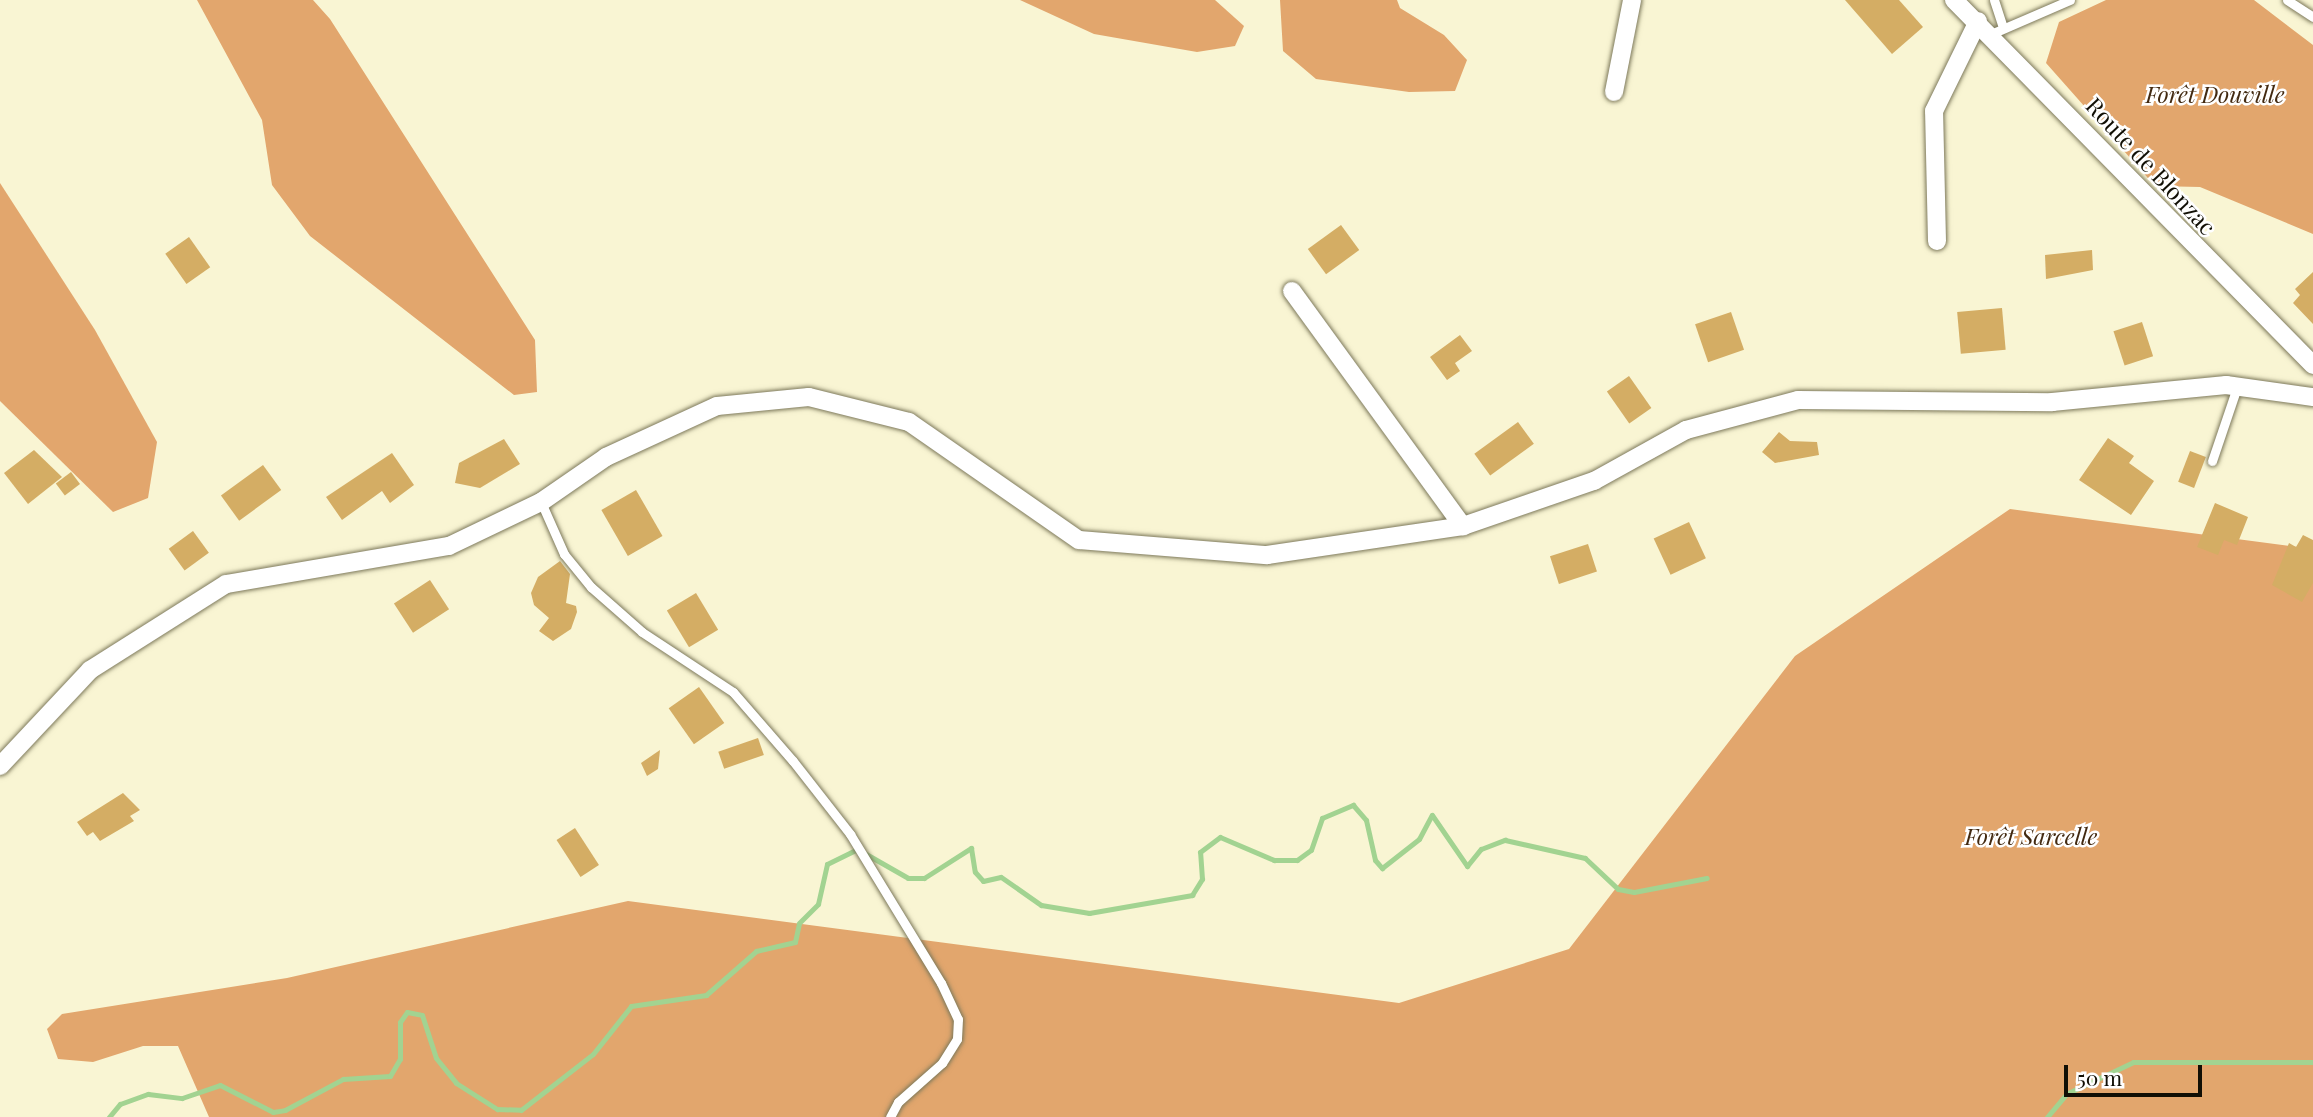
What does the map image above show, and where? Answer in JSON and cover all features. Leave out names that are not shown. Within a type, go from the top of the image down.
[{"type":"street","points":[[1614,92],[1632,0]]},
{"type":"street","name":"Route de Blonzac","points":[[1954,0],[1990,27],[2190,244],[2313,365]]},
{"type":"street","points":[[1937,241],[1934,111],[1990,27]]},
{"type":"street","points":[[1292,291],[1462,526]]},
{"type":"street","points":[[0,766],[90,670],[226,584],[449,546],[541,502],[606,457],[717,406],[809,397],[909,422],[1079,540],[1267,555],[1462,526],[1594,481],[1686,430],[1798,400],[2052,402],[2237,387],[2313,397]]},
{"type":"lane","points":[[1994,0],[1990,27],[2070,0]]},
{"type":"lane","points":[[2287,0],[2313,17]]},
{"type":"lane","points":[[2212,461],[2237,387]]},
{"type":"lane","points":[[541,502],[564,554],[591,587],[661,646],[733,692],[793,761],[850,834],[941,983],[958,1019],[957,1039],[943,1063],[898,1102],[890,1117]]},
{"type":"green space","points":[[197,0],[313,0],[330,19],[535,340],[537,392],[514,395],[310,236],[272,185],[262,120]]},
{"type":"green space","points":[[1020,0],[1215,0],[1244,26],[1235,46],[1197,52],[1094,34]]},
{"type":"green space","points":[[1280,0],[1397,0],[1400,8],[1444,35],[1467,60],[1455,91],[1409,92],[1316,79],[1283,51]]},
{"type":"green space","name":"Forêt Douville","points":[[2106,0],[2254,0],[2313,45],[2313,234],[2200,187],[2155,186],[2046,63],[2059,22]]},
{"type":"green space","points":[[0,183],[95,330],[157,442],[148,498],[113,512],[0,401]]},
{"type":"green space","name":"Forêt Sarcelle","points":[[2010,509],[2313,549],[2313,1117],[209,1117],[178,1046],[143,1046],[93,1062],[58,1059],[47,1029],[62,1014],[287,978],[628,901],[1399,1003],[1569,949],[1795,656]]},
{"type":"building","points":[[1845,0],[1899,0],[1923,27],[1892,54]]},
{"type":"building","points":[[1341,225],[1359,250],[1326,274],[1308,249]]},
{"type":"building","points":[[189,237],[210,267],[186,284],[165,254]]},
{"type":"building","points":[[2092,250],[2093,270],[2046,279],[2045,255]]},
{"type":"building","points":[[2313,272],[2313,324],[2293,303],[2300,295],[2295,289]]},
{"type":"building","points":[[2002,308],[2006,350],[1961,354],[1957,312]]},
{"type":"building","points":[[1731,312],[1744,350],[1708,362],[1695,324]]},
{"type":"building","points":[[2142,322],[2153,356],[2125,366],[2113,331]]},
{"type":"building","points":[[1460,335],[1472,351],[1455,363],[1460,371],[1447,380],[1430,357]]},
{"type":"building","points":[[1629,376],[1651,408],[1629,423],[1607,391]]},
{"type":"building","points":[[1518,422],[1534,444],[1490,476],[1474,454]]},
{"type":"building","points":[[1779,432],[1790,441],[1817,442],[1819,455],[1775,463],[1762,452]]},
{"type":"building","points":[[2108,438],[2134,456],[2129,463],[2154,481],[2131,515],[2079,480]]},
{"type":"building","points":[[504,439],[520,464],[480,488],[455,483],[459,463]]},
{"type":"building","points":[[34,450],[62,477],[28,504],[4,473]]},
{"type":"building","points":[[2190,451],[2206,457],[2194,488],[2178,482]]},
{"type":"building","points":[[392,453],[414,485],[390,503],[382,491],[342,520],[326,497]]},
{"type":"building","points":[[263,465],[281,490],[239,521],[221,496]]},
{"type":"building","points":[[71,472],[80,484],[65,495],[56,483]]},
{"type":"building","points":[[636,490],[662,536],[628,556],[601,510]]},
{"type":"building","points":[[2215,503],[2248,517],[2237,545],[2224,540],[2218,555],[2197,547]]},
{"type":"building","points":[[1689,522],[1706,558],[1671,575],[1654,538]]},
{"type":"building","points":[[193,531],[209,553],[185,570],[169,549]]},
{"type":"building","points":[[2303,535],[2313,540],[2313,583],[2302,602],[2272,585],[2289,543],[2296,547]]},
{"type":"building","points":[[1588,544],[1597,572],[1559,584],[1550,556]]},
{"type":"building","points":[[560,561],[570,574],[566,603],[576,606],[577,612],[571,629],[553,641],[539,631],[549,618],[534,605],[531,593],[538,577]]},
{"type":"building","points":[[430,580],[449,609],[413,633],[394,603]]},
{"type":"building","points":[[696,593],[718,630],[689,647],[667,611]]},
{"type":"building","points":[[699,687],[724,723],[694,744],[669,708]]},
{"type":"building","points":[[758,738],[764,755],[724,769],[718,752]]},
{"type":"building","points":[[660,750],[658,769],[647,776],[641,763]]},
{"type":"building","points":[[123,793],[140,810],[130,816],[134,821],[100,841],[93,832],[87,836],[77,822]]},
{"type":"building","points":[[575,828],[599,865],[581,877],[557,840]]},
{"type":"waterway","points":[[866,854],[908,878],[924,878],[971,848],[975,872],[983,881],[1001,877],[1041,905],[1089,913],[1192,895],[1202,879],[1200,852],[1220,837],[1274,860],[1297,860],[1311,850],[1322,818],[1353,805],[1366,820],[1375,860],[1382,868],[1419,839],[1432,815],[1467,866],[1481,849],[1505,840],[1585,858],[1618,889],[1634,892],[1707,878]]},
{"type":"waterway","points":[[109,1117],[120,1104],[148,1094],[182,1098],[220,1085],[273,1112],[285,1110],[343,1079],[390,1076],[400,1059],[400,1022],[407,1012],[422,1015],[436,1058],[456,1083],[497,1109],[521,1110],[593,1054],[631,1006],[706,995],[756,951],[795,942],[799,923],[818,904],[827,864],[854,851]]},
{"type":"waterway","points":[[2047,1117],[2066,1094],[2133,1062],[2313,1062]]}]
